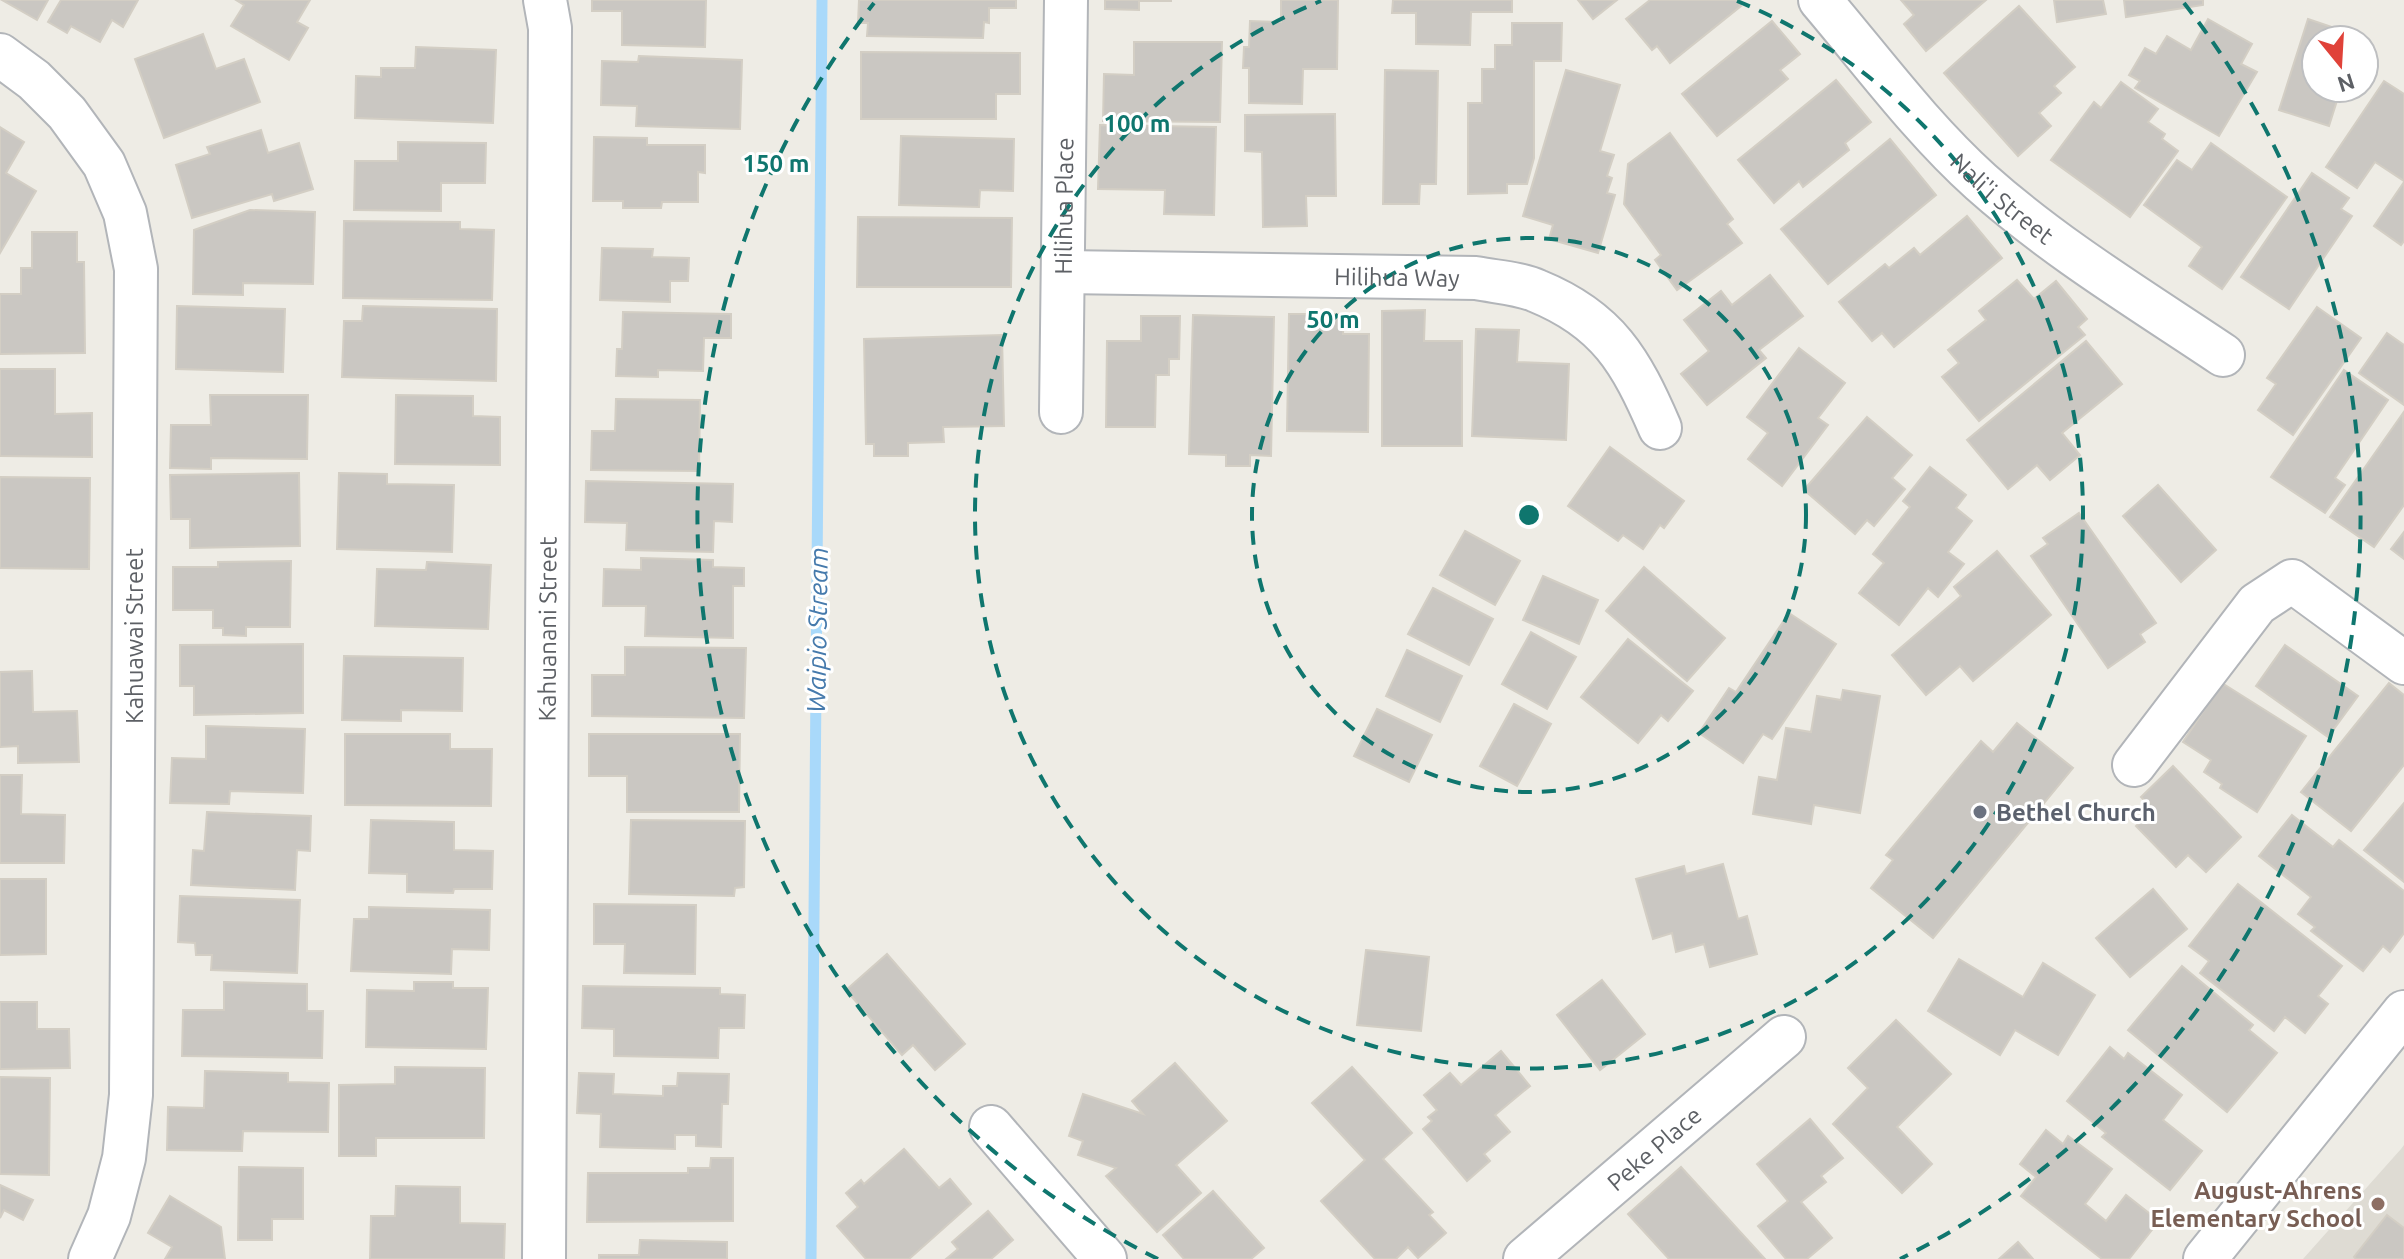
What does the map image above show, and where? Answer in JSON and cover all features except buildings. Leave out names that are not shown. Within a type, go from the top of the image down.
[{"type":"street","name":"Kahuanani Street","points":[[544,1259],[550,28],[545,0]]},
{"type":"street","name":"Hilihua Place","points":[[1061,412],[1066,0]]},
{"type":"street","name":"Nali'i Street","points":[[1820,0],[1928,127],[1980,181],[2054,241],[2223,355]]},
{"type":"street","name":"Kahuawai Street","points":[[0,55],[34,80],[67,113],[104,164],[125,213],[136,269],[131,1095],[124,1158],[109,1216],[90,1259]]},
{"type":"street","name":"Hilihua Way","points":[[1063,272],[1476,278],[1534,289],[1583,314],[1621,351],[1642,386],[1660,428]]},
{"type":"street","points":[[2134,765],[2257,604],[2292,581],[2404,663]]},
{"type":"street","points":[[2205,1259],[2404,1012]]},
{"type":"street","name":"Peke Place","points":[[1525,1259],[1784,1037]]},
{"type":"street","points":[[991,1127],[1105,1259]]},
{"type":"shaded area","name":"August-Ahrens Elementary School","points":[[2404,1145],[2404,1259],[2303,1259],[2401,1149]]},
{"type":"waterway","name":"Waipio Stream","points":[[811,1259],[822,0]]},
{"type":"place","name":"Bethel Church","points":[[1980,812]]},
{"type":"place","name":"August-Ahrens Elementary School","points":[[2378,1204]]}]
